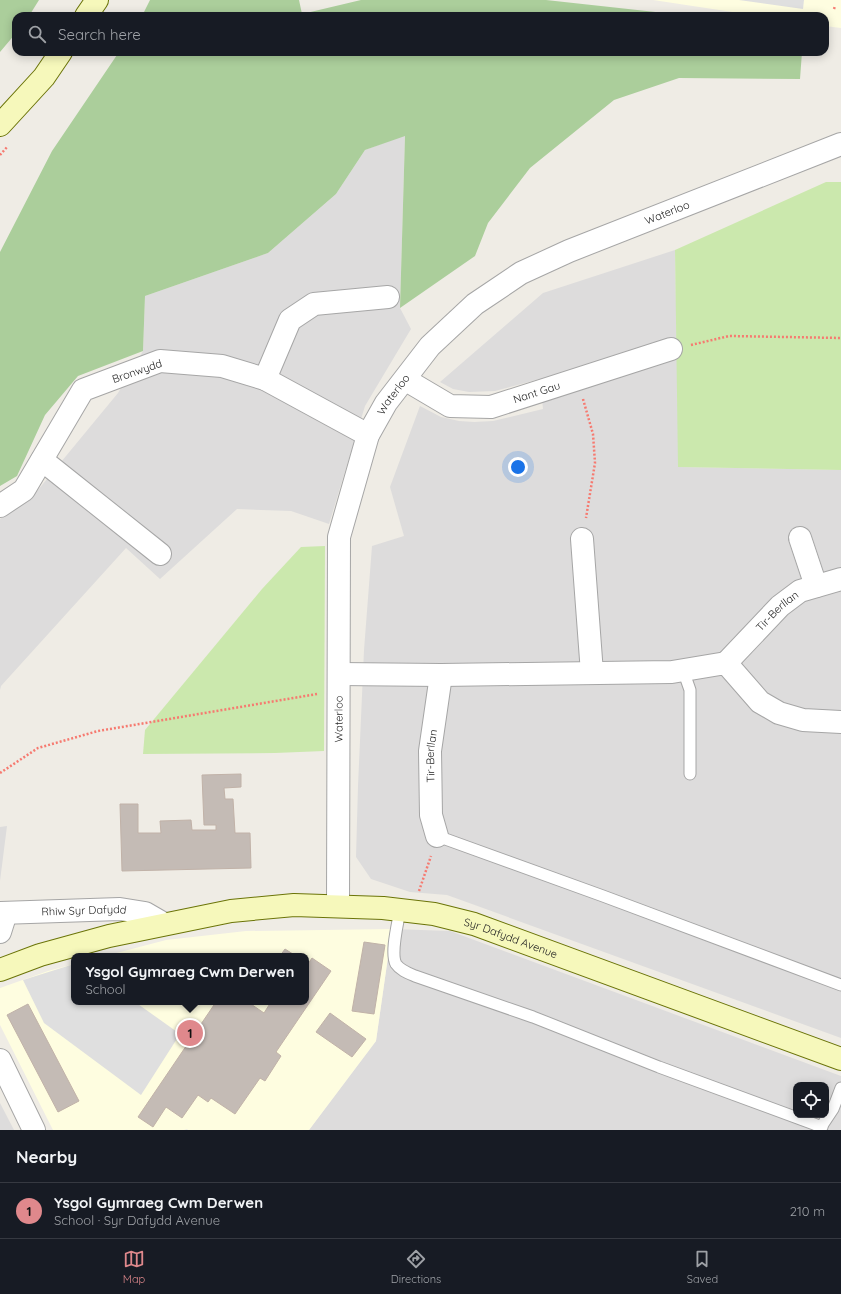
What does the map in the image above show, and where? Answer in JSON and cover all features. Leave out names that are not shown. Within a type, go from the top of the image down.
[{"type":"street","points":[[89,12],[97,0]]},
{"type":"street","points":[[0,125],[44,77],[58,56]]},
{"type":"street","name":"Waterloo","points":[[338,906],[339,537],[368,435],[386,403],[406,380],[430,346],[475,304],[521,273],[584,245],[841,144]]},
{"type":"street","points":[[265,379],[290,320],[314,304],[388,297]]},
{"type":"street","name":"Nant Gau","points":[[406,380],[450,406],[491,407],[671,349]]},
{"type":"street","name":"Bronwydd","points":[[0,506],[24,490],[83,390],[160,361],[222,366],[265,379],[368,435]]},
{"type":"street","points":[[42,460],[160,554]]},
{"type":"street","points":[[800,538],[816,586]]},
{"type":"street","points":[[582,539],[592,673]]},
{"type":"street","name":"Tir-Berllan","points":[[726,663],[780,606],[800,591],[841,579]]},
{"type":"street","points":[[339,682],[441,675],[672,672],[726,663],[760,702],[779,712],[803,720],[841,722]]},
{"type":"street","name":"Tir-Berllan","points":[[437,836],[431,815],[430,751],[441,675]]},
{"type":"street","name":"Syr Dafydd Avenue","points":[[0,970],[48,953],[109,936],[231,911],[294,905],[338,906],[407,911],[434,914],[474,924],[841,1059]]},
{"type":"street","name":"Rhiw Syr Dafydd","points":[[2,919],[120,909],[144,913],[164,924]]},
{"type":"street","points":[[0,1060],[34,1130]]},
{"type":"lane","points":[[683,670],[690,690],[690,774]]},
{"type":"lane","points":[[437,836],[604,896],[841,985]]},
{"type":"lane","points":[[407,911],[394,952],[396,963],[402,970],[415,976],[533,1017],[821,1128],[833,1109],[841,1088]]},
{"type":"path","points":[[671,349],[729,336],[841,338]]},
{"type":"path","points":[[578,379],[592,434],[594,463],[582,539]]},
{"type":"path","points":[[0,773],[38,748],[98,731],[339,682]]},
{"type":"path","points":[[407,911],[419,889],[437,836]]},
{"type":"shaded area","points":[[653,0],[841,0],[841,28],[829,26],[829,12],[732,12]]},
{"type":"shaded area","points":[[739,0],[804,0],[803,9]]},
{"type":"shaded area","points":[[405,135],[400,308],[411,329],[365,406],[329,524],[291,511],[237,509],[160,579],[126,548],[1,686],[0,690],[0,519],[33,496],[118,393],[143,351],[145,296],[268,253],[336,194],[365,150]]},
{"type":"shaded area","points":[[675,250],[679,467],[841,470],[841,1038],[447,895],[410,892],[371,879],[356,857],[364,650],[372,546],[404,536],[390,487],[420,406],[441,417],[459,421],[474,422],[493,421],[543,409],[540,379],[495,391],[469,392],[453,389],[440,382],[543,293]]},
{"type":"shaded area","points":[[7,826],[0,881],[0,827]]},
{"type":"shaded area","points":[[392,929],[450,931],[841,1076],[841,1130],[309,1130],[376,1041]]},
{"type":"shaded area","points":[[392,929],[376,1041],[309,1130],[53,1130],[0,1025],[0,988],[48,971],[71,965],[71,1005],[309,1005],[309,953],[116,953],[166,940],[246,931]]},
{"type":"shaded area","points":[[71,965],[71,1005],[139,1005],[180,1034],[141,1095],[44,1023],[23,980]]},
{"type":"shaded area","points":[[0,1103],[14,1130],[0,1130]]},
{"type":"green space","points":[[0,0],[39,0],[32,12],[12,12],[12,38],[0,52]]},
{"type":"green space","points":[[150,0],[299,0],[302,12],[144,12]]},
{"type":"green space","points":[[361,0],[546,0],[656,12],[310,12]]},
{"type":"green space","points":[[116,56],[802,56],[800,79],[679,78],[614,100],[530,168],[488,223],[475,256],[400,308],[405,136],[365,150],[336,194],[268,253],[145,296],[143,351],[78,376],[45,415],[17,476],[0,486],[0,252],[52,151]]},
{"type":"green space","points":[[826,182],[841,182],[841,470],[678,467],[675,250]]},
{"type":"green space","points":[[325,546],[324,751],[143,754],[145,730],[262,589],[301,547]]},
{"type":"building","points":[[241,774],[241,787],[224,788],[225,799],[233,799],[235,833],[250,833],[251,868],[122,871],[120,804],[138,804],[138,833],[161,833],[160,821],[191,820],[192,830],[216,830],[216,825],[204,825],[202,775]]},
{"type":"building","points":[[364,942],[385,945],[374,1014],[352,1011]]},
{"type":"building","points":[[285,949],[291,953],[282,953]]},
{"type":"building","points":[[312,958],[331,971],[309,1003],[309,962]]},
{"type":"building","points":[[28,1004],[79,1101],[58,1112],[7,1015]]},
{"type":"building","points":[[214,1005],[252,1005],[264,1013],[269,1005],[308,1005],[276,1052],[281,1056],[265,1081],[260,1078],[235,1114],[211,1098],[208,1102],[198,1095],[182,1118],[166,1107],[153,1127],[138,1117]]},
{"type":"building","points":[[330,1013],[366,1039],[352,1057],[316,1032]]},
{"type":"place","name":"Ysgol Gymraeg Cwm Derwen","points":[[190,1033]]}]
